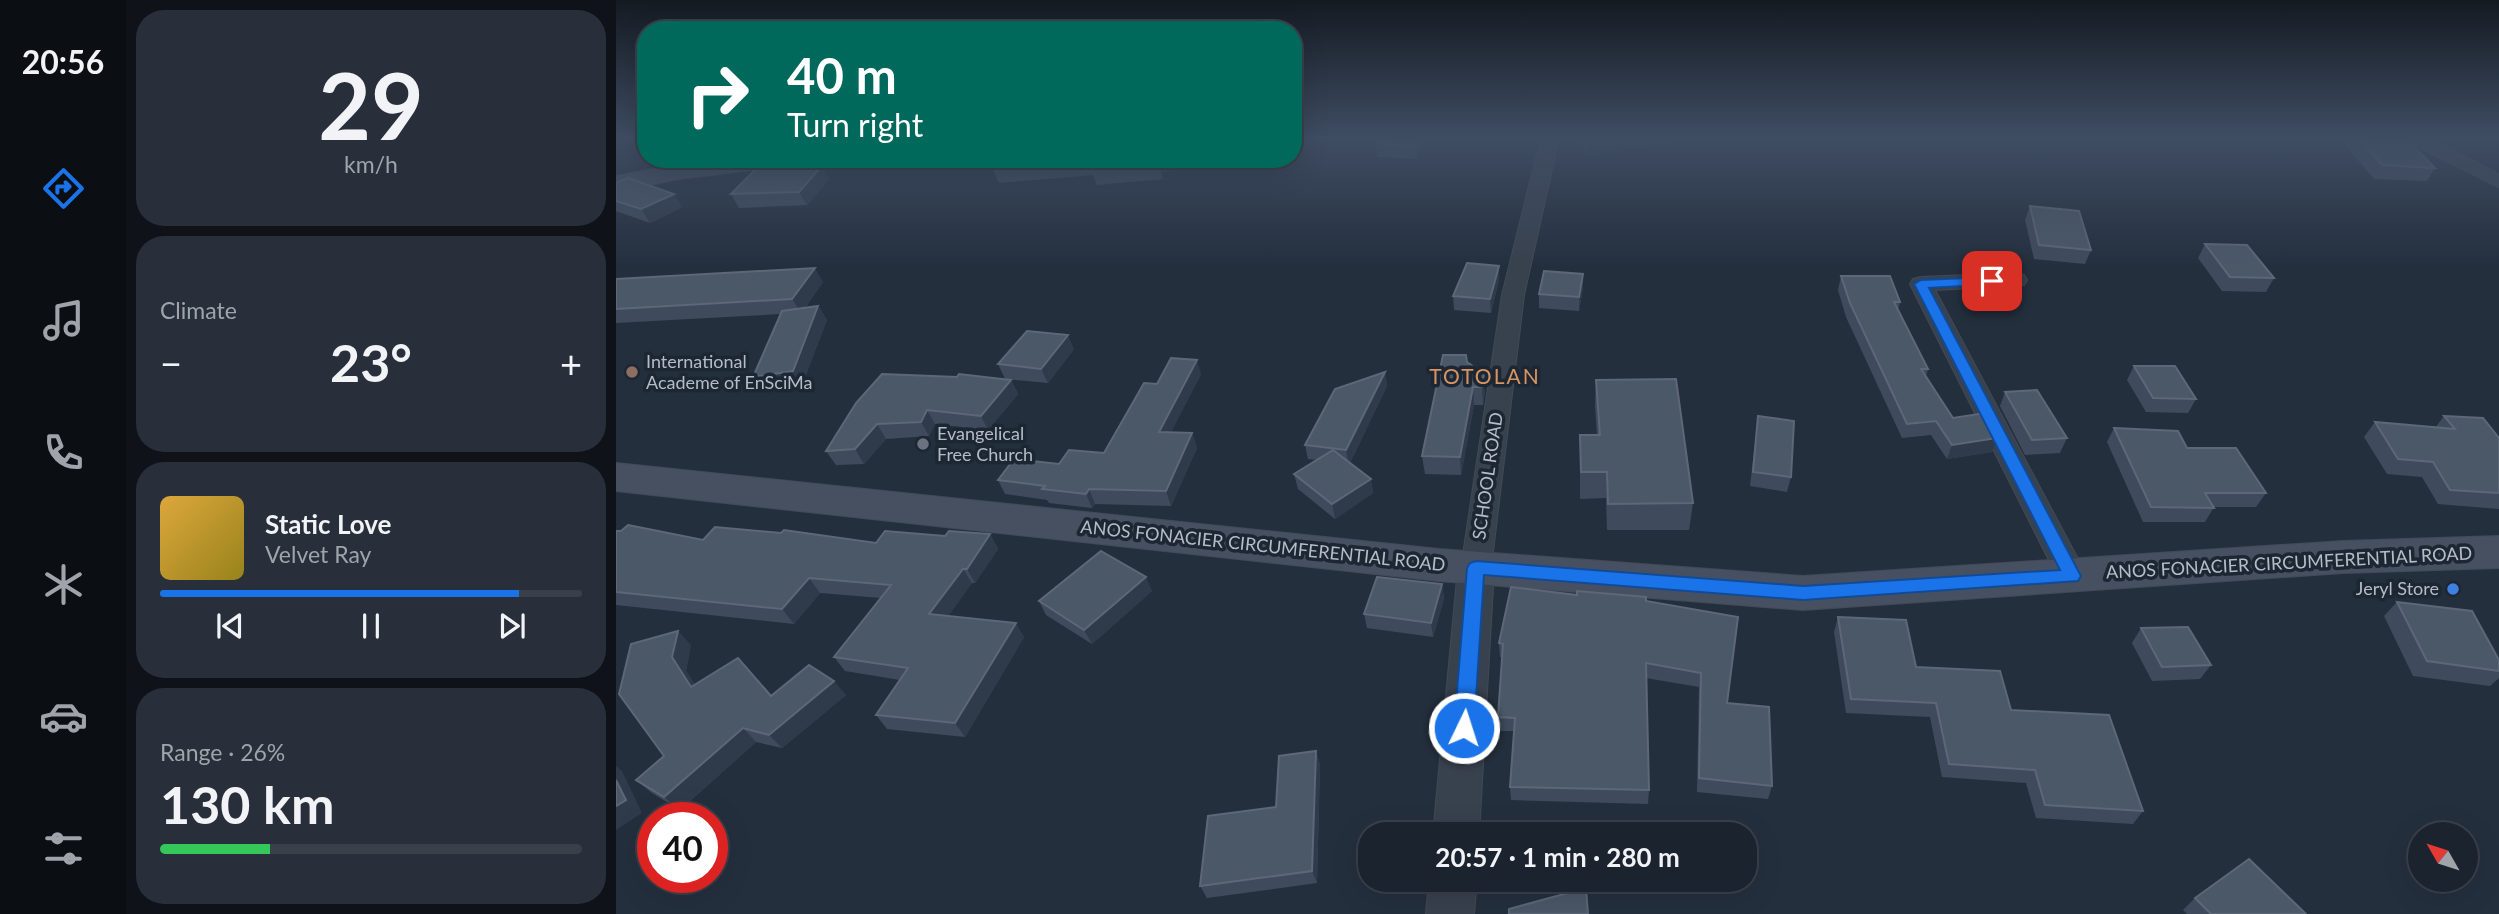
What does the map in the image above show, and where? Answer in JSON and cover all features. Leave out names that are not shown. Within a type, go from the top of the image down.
[{"type":"main road","name":"ANOS FONACIER CIRCUMFERENTIAL ROAD","points":[[616,477],[1476,568],[1803,593],[2343,557],[2499,552]]},
{"type":"street","name":"SCHOOL ROAD","points":[[1476,568],[1513,295],[1540,181]]},
{"type":"street","points":[[2016,280],[1921,284],[2072,576]]},
{"type":"street","points":[[1457,822],[1476,568]]},
{"type":"street","points":[[1450,914],[1451,892]]},
{"type":"building","points":[[636,181],[674,194],[641,209],[616,201],[616,183]]},
{"type":"building","points":[[744,181],[809,181],[799,192],[731,194]]},
{"type":"building","points":[[2030,206],[2079,211],[2091,250],[2039,245]]},
{"type":"building","points":[[2205,244],[2247,245],[2274,278],[2230,277]]},
{"type":"building","points":[[1467,263],[1499,266],[1490,299],[1453,296]]},
{"type":"building","points":[[815,268],[792,299],[616,309],[616,279]]},
{"type":"building","points":[[1544,271],[1583,274],[1579,297],[1539,294]]},
{"type":"building","points":[[1841,276],[1890,276],[1900,302],[1894,302],[1928,369],[1921,369],[1953,418],[1985,413],[1997,438],[1952,445],[1936,421],[1907,424],[1850,303]]},
{"type":"building","points":[[818,306],[793,371],[753,377],[782,311]]},
{"type":"building","points":[[1027,331],[1068,335],[1041,369],[998,364]]},
{"type":"building","points":[[1443,355],[1466,355],[1467,362],[1484,374],[1482,387],[1473,387],[1460,457],[1422,456]]},
{"type":"building","points":[[1171,358],[1197,360],[1159,432],[1192,433],[1166,491],[1089,489],[1086,494],[998,480],[1014,459],[1059,464],[1069,450],[1104,453],[1144,383],[1157,384]]},
{"type":"building","points":[[2134,366],[2175,366],[2196,399],[2153,398]]},
{"type":"building","points":[[1385,372],[1346,450],[1305,445],[1335,389]]},
{"type":"building","points":[[882,374],[957,377],[959,374],[1011,380],[981,416],[927,410],[921,422],[877,424],[855,449],[826,451],[856,403]]},
{"type":"building","points":[[1676,379],[1693,503],[1608,504],[1607,472],[1581,472],[1580,435],[1600,435],[1596,380]]},
{"type":"building","points":[[2037,390],[2067,438],[2032,440],[2005,392]]},
{"type":"building","points":[[1758,416],[1794,421],[1791,477],[1753,472]]},
{"type":"building","points":[[2444,416],[2483,418],[2499,438],[2499,493],[2450,490],[2433,462],[2398,459],[2375,422],[2455,429]]},
{"type":"building","points":[[2114,428],[2178,431],[2187,448],[2236,448],[2266,493],[2205,493],[2214,508],[2151,507]]},
{"type":"building","points":[[1333,450],[1371,479],[1332,504],[1294,474]]},
{"type":"building","points":[[628,525],[703,540],[715,527],[781,533],[784,530],[876,543],[885,531],[945,536],[949,531],[990,534],[967,569],[963,569],[929,614],[1016,623],[955,723],[876,715],[908,668],[834,657],[891,585],[809,578],[782,609],[616,592],[616,531],[621,531]]},
{"type":"building","points":[[1101,551],[1146,577],[1084,630],[1039,601]]},
{"type":"building","points":[[1377,577],[1442,584],[1431,623],[1364,614]]},
{"type":"building","points":[[1511,587],[1577,595],[1577,591],[1646,597],[1646,601],[1738,617],[1727,703],[1769,707],[1772,786],[1699,778],[1701,673],[1646,663],[1649,790],[1510,787],[1515,718],[1498,717],[1503,644],[1499,643]]},
{"type":"building","points":[[2397,602],[2472,611],[2499,660],[2499,671],[2427,661]]},
{"type":"building","points":[[1838,617],[1906,620],[1916,667],[2000,671],[2011,710],[2109,715],[2143,811],[2045,805],[2035,770],[1949,764],[1936,703],[1851,699]]},
{"type":"building","points":[[2188,627],[2211,665],[2162,667],[2141,628]]},
{"type":"building","points":[[678,631],[672,657],[691,687],[738,658],[771,696],[809,665],[834,681],[769,735],[743,728],[664,797],[636,780],[664,756],[619,694],[631,644]]},
{"type":"building","points":[[1316,751],[1312,871],[1200,886],[1208,816],[1276,807],[1279,756]]},
{"type":"building","points":[[616,780],[626,800],[616,806]]},
{"type":"building","points":[[2249,859],[2306,914],[2211,914],[2195,898]]},
{"type":"building","points":[[1571,892],[1586,892],[1588,914],[1509,914],[1509,909]]},
{"type":"place","name":"International Academe of EnSciMa","points":[[632,372]]},
{"type":"place","name":"Evangelical Free Church","points":[[923,444]]},
{"type":"place","name":"Jeryl Store","points":[[2453,589]]},
{"type":"district","name":"TOTOLAN","points":[[1485,377]]},
{"type":"route","points":[[1464,728],[1476,568],[1803,593],[2072,576],[1921,284],[1992,281]]}]
